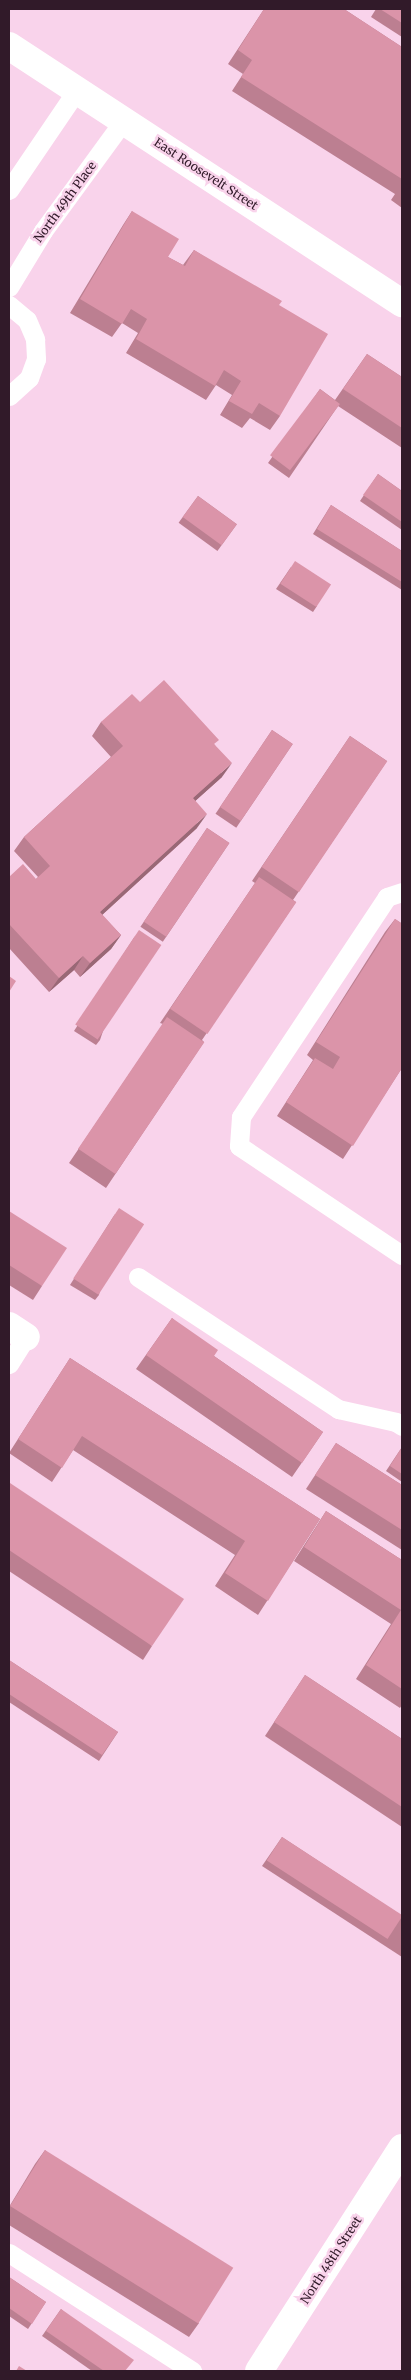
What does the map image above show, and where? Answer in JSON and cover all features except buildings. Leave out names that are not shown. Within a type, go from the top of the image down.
[{"type":"street","name":"East Roosevelt Street","points":[[9,46],[402,304]]},
{"type":"street","name":"North 48th Street","points":[[259,2371],[402,2148]]},
{"type":"lane","points":[[9,190],[77,90]]},
{"type":"lane","name":"North 49th Place","points":[[9,288],[43,232],[124,120]]},
{"type":"lane","points":[[9,305],[27,320],[35,339],[36,359],[29,378],[9,396]]},
{"type":"lane","points":[[402,892],[387,897],[241,1116],[239,1146],[402,1255]]},
{"type":"lane","points":[[138,1277],[338,1409],[396,1422],[402,1426]]},
{"type":"lane","points":[[9,1364],[18,1332]]},
{"type":"lane","points":[[9,2253],[192,2371]]}]
